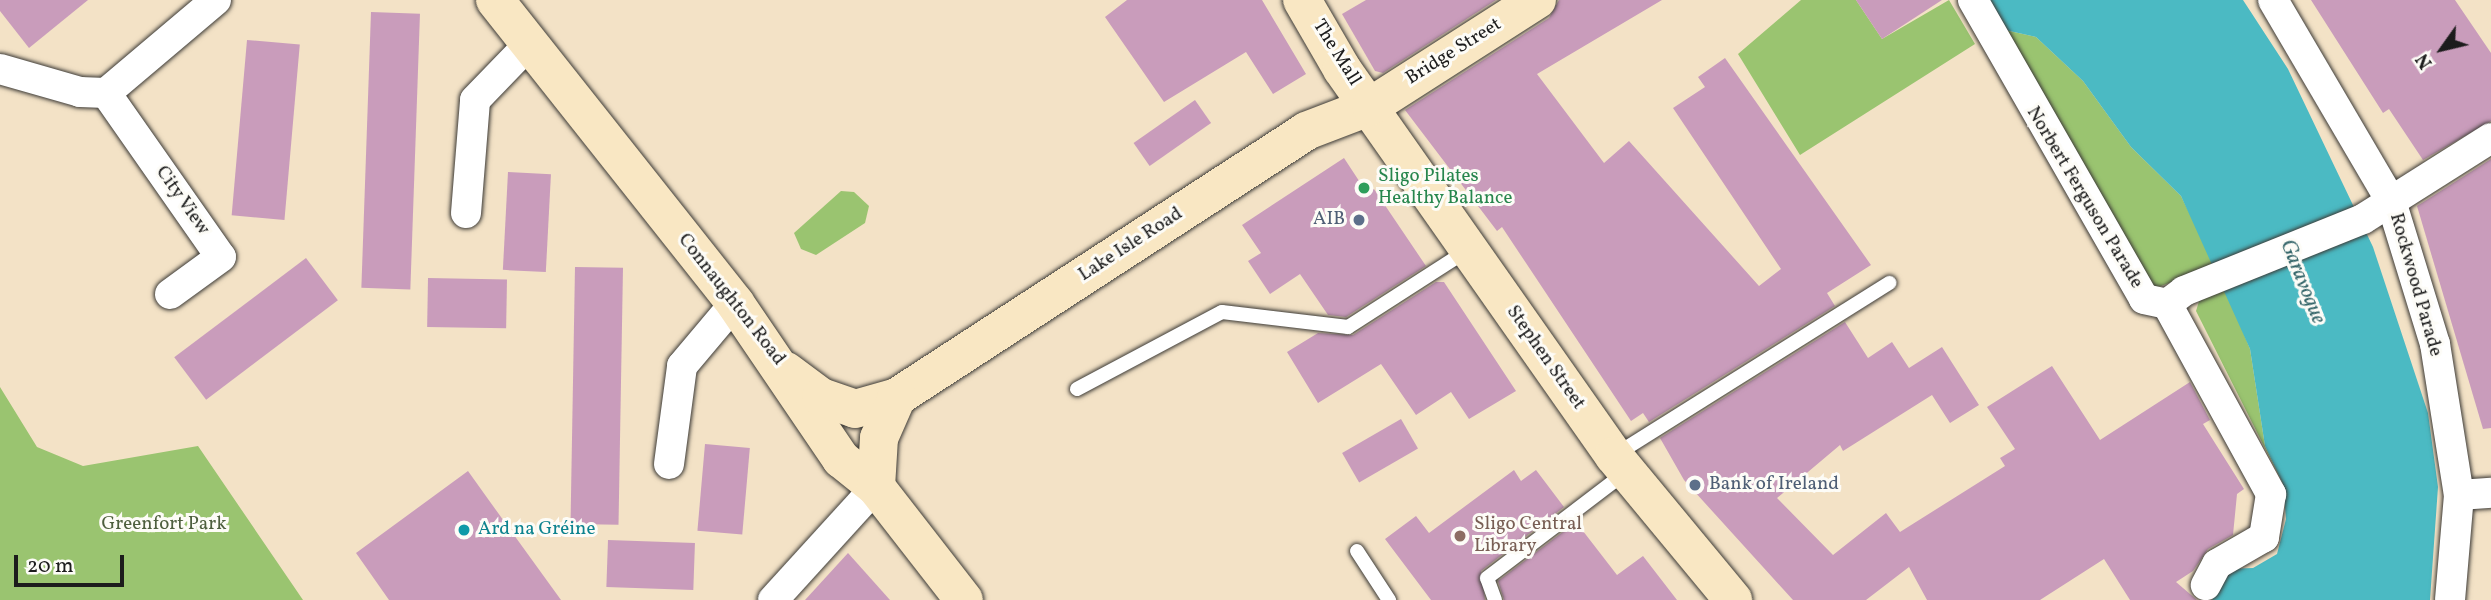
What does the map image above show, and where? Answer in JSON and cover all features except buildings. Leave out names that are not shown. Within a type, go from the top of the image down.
[{"type":"main road","name":"Connaughton Road","points":[[495,0],[735,303],[786,371],[841,459],[876,487],[964,600]]},
{"type":"main road","name":"The Mall","points":[[1302,0],[1371,106]]},
{"type":"main road","name":"Bridge Street","points":[[1371,106],[1537,0]]},
{"type":"main road","name":"Stephen Street","points":[[1371,106],[1620,464],[1733,600]]},
{"type":"main road","name":"Lake Isle Road","points":[[786,371],[821,397],[855,409],[897,397],[1306,131],[1371,106]]},
{"type":"main road","points":[[876,487],[879,438],[897,397]]},
{"type":"street","points":[[0,69],[80,92],[106,93],[216,0]]},
{"type":"street","name":"Norbert Ferguson Parade","points":[[1973,0],[2144,299],[2175,297]]},
{"type":"street","name":"Rockwood Parade","points":[[2273,0],[2303,46],[2391,201],[2435,344],[2459,495],[2450,600]]},
{"type":"street","points":[[466,213],[475,100],[529,44]]},
{"type":"street","name":"City View","points":[[106,93],[221,257],[170,294]]},
{"type":"street","points":[[2206,585],[2217,564],[2264,537],[2271,494],[2175,297],[2363,219],[2491,138]]},
{"type":"street","points":[[669,464],[682,366],[735,303]]},
{"type":"street","points":[[773,600],[876,487]]},
{"type":"street","points":[[2459,495],[2491,493]]},
{"type":"lane","points":[[1077,389],[1223,312],[1348,327],[1469,249]]},
{"type":"lane","points":[[1495,600],[1487,578],[1620,464],[1889,283]]},
{"type":"lane","points":[[1357,551],[1389,600]]},
{"type":"green space","points":[[1801,0],[1856,0],[1882,39],[1949,0],[1975,44],[1800,155],[1738,54]]},
{"type":"green space","points":[[2005,30],[2036,37],[2083,81],[2131,147],[2181,196],[2215,265],[2156,288],[2144,283]]},
{"type":"green space","points":[[841,191],[854,192],[869,206],[865,223],[816,255],[801,249],[794,233]]},
{"type":"green space","points":[[2223,283],[2250,349],[2265,446],[2283,484],[2196,311],[2201,295]]},
{"type":"green space","name":"Greenfort Park","points":[[0,387],[37,447],[83,466],[198,446],[303,600],[0,600]]},
{"type":"water","name":"Garavogue","points":[[1988,0],[2243,0],[2288,69],[2373,247],[2428,413],[2438,487],[2430,600],[2212,600],[2226,569],[2253,568],[2277,554],[2286,519],[2283,484],[2265,446],[2250,349],[2181,196],[2131,147],[2083,81],[2036,37],[2005,30]]},
{"type":"place","name":"Sligo Pilates Healthy Balance","points":[[1364,188]]},
{"type":"place","name":"AIB","points":[[1359,220]]},
{"type":"place","name":"Bank of Ireland","points":[[1695,485]]},
{"type":"place","name":"Ard na Gréine","points":[[464,530]]},
{"type":"place","name":"Sligo Central Library","points":[[1460,536]]}]
